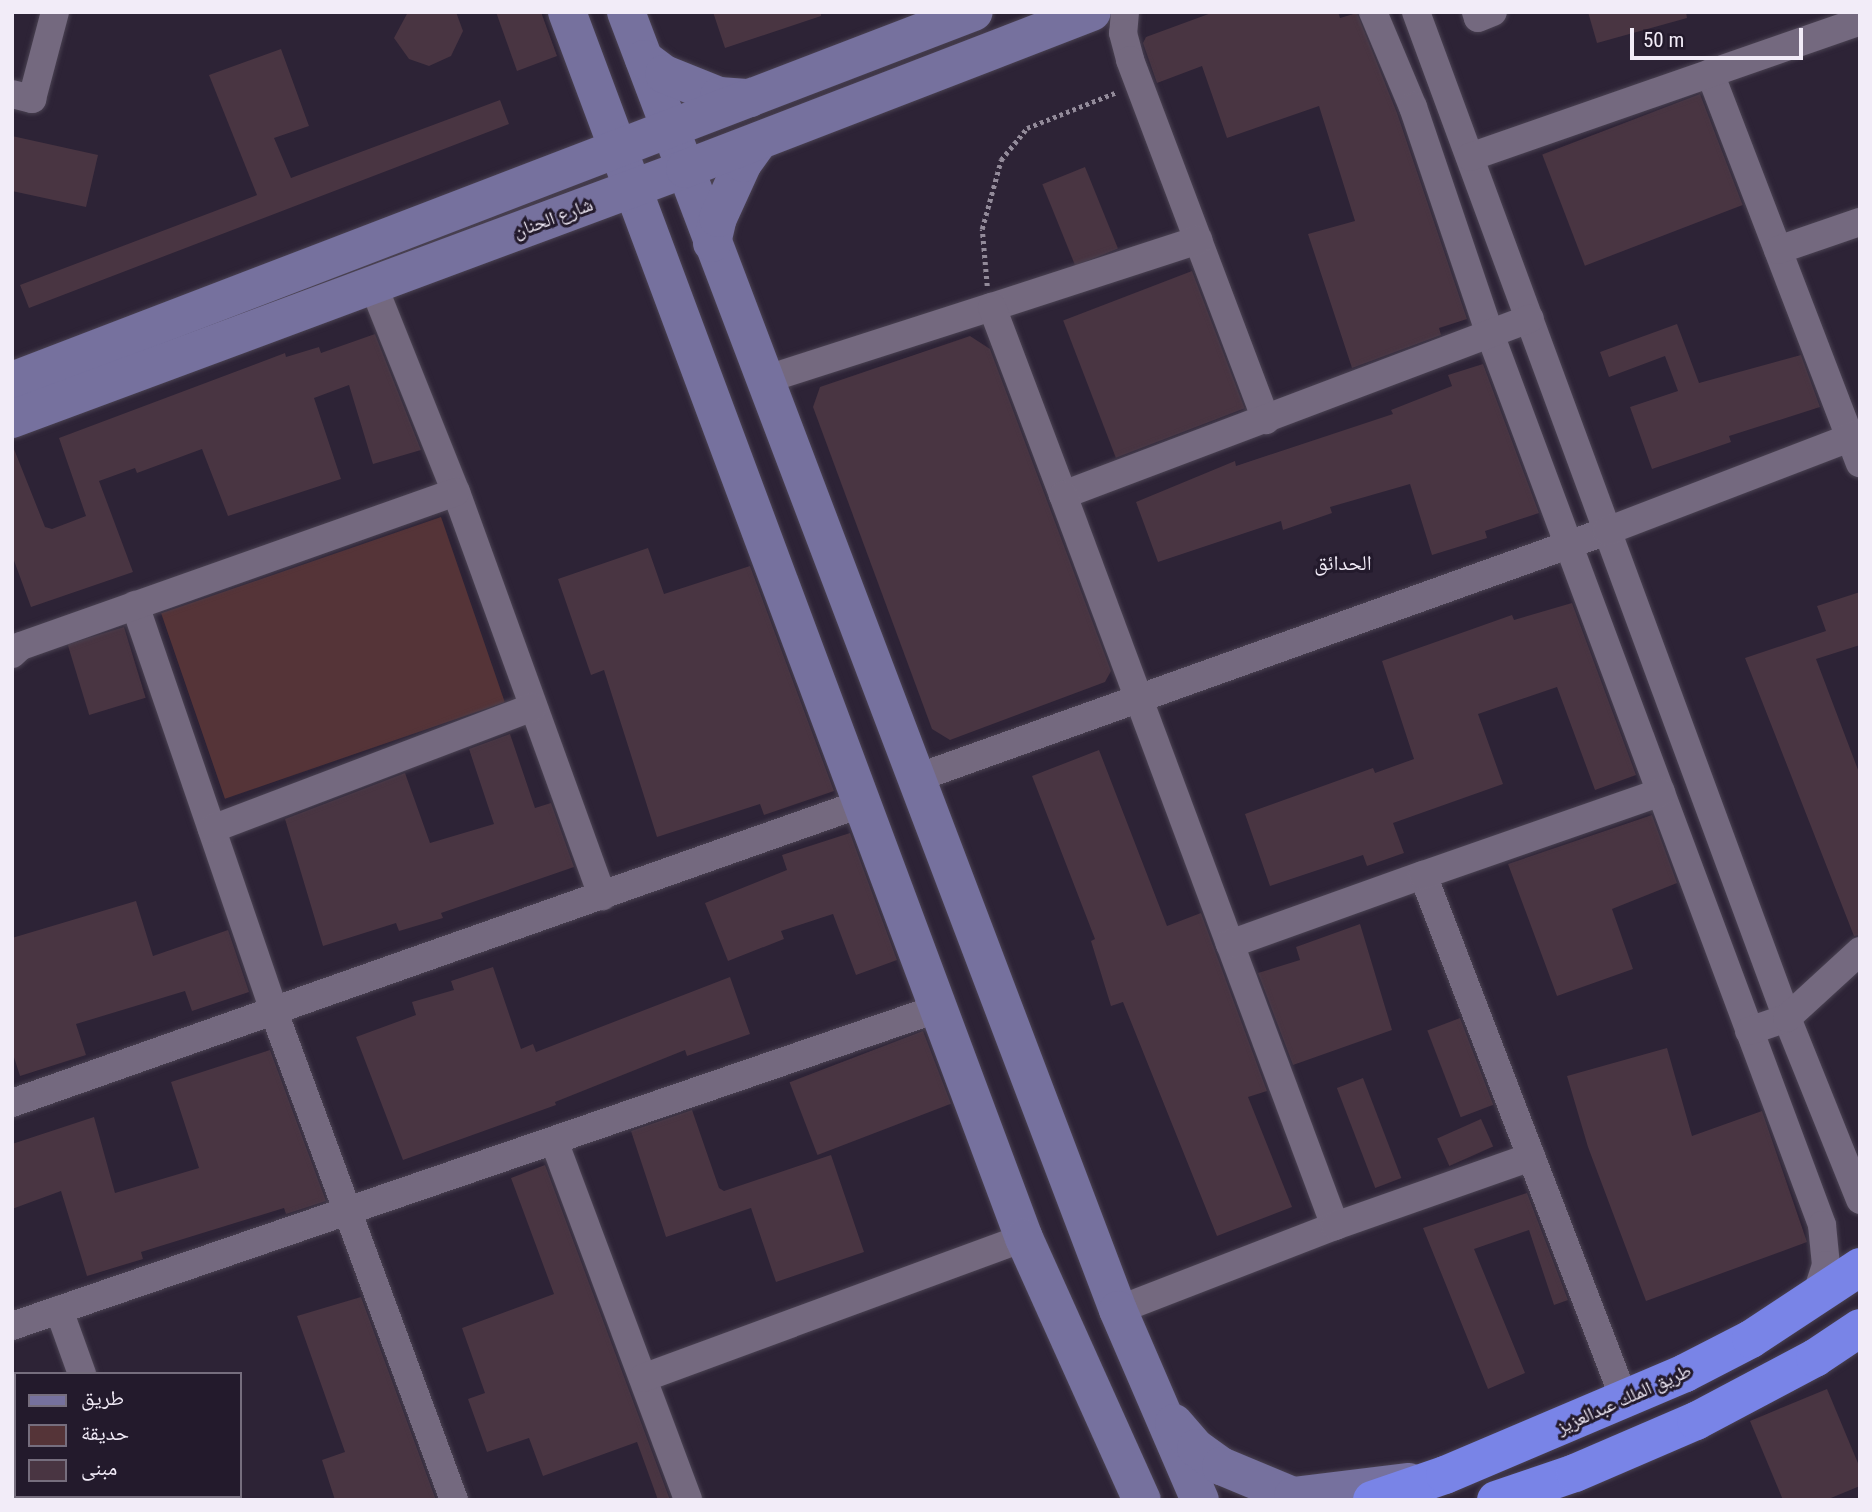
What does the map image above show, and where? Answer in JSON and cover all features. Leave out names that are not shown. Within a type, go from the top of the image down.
[{"type":"highway","name":"طريق الملك عبدالعزيز","points":[[1372,1500],[1445,1475],[1625,1401],[1751,1339],[1860,1267]]},
{"type":"highway","points":[[1496,1500],[1575,1473],[1696,1421],[1815,1358],[1860,1328]]},
{"type":"main road","points":[[567,12],[635,188],[1024,1238],[1142,1500]]},
{"type":"main road","points":[[626,12],[914,779],[1118,1310],[1200,1500]]},
{"type":"main road","name":"شارع الحنان","points":[[12,381],[974,12]]},
{"type":"main road","name":"شارع الحنان","points":[[12,419],[635,188],[1092,12]]},
{"type":"main road","points":[[644,59],[664,74],[719,96],[750,99]]},
{"type":"main road","points":[[562,171],[580,142],[592,106],[594,80]]},
{"type":"main road","points":[[712,243],[738,174],[759,141]]},
{"type":"main road","points":[[578,209],[631,227],[655,243]]},
{"type":"main road","points":[[1160,1406],[1196,1448],[1221,1466],[1293,1496],[1353,1492],[1445,1475]]},
{"type":"main road","points":[[1120,1453],[1132,1500]]},
{"type":"street","points":[[12,94],[33,99],[55,12]]},
{"type":"street","points":[[1125,12],[1123,33],[1133,70],[1266,419]]},
{"type":"street","points":[[1373,12],[1413,107],[1490,334],[1808,1185],[1826,1249],[1823,1281],[1815,1298]]},
{"type":"street","points":[[1416,12],[1787,1018],[1844,1169],[1860,1200]]},
{"type":"street","points":[[1476,12],[1478,18],[1493,12]]},
{"type":"street","points":[[1470,157],[1860,20]]},
{"type":"street","points":[[914,779],[1139,695],[1856,445],[1710,73]]},
{"type":"street","points":[[1413,107],[1453,113]]},
{"type":"street","points":[[1778,250],[1860,222]]},
{"type":"street","points":[[764,380],[1198,240]]},
{"type":"street","points":[[373,285],[456,492],[602,896]]},
{"type":"street","points":[[992,307],[1335,1226]]},
{"type":"street","points":[[1063,495],[1530,319]]},
{"type":"street","points":[[12,654],[21,646],[456,492]]},
{"type":"street","points":[[135,605],[274,1012],[454,1500]]},
{"type":"street","points":[[212,830],[534,707]]},
{"type":"street","points":[[1230,944],[1661,792]]},
{"type":"street","points":[[12,1103],[863,803]]},
{"type":"street","points":[[1423,875],[1625,1401]]},
{"type":"street","points":[[1749,1031],[1787,1018],[1860,951]]},
{"type":"street","points":[[12,1326],[939,1008]]},
{"type":"street","points":[[554,1140],[688,1500]]},
{"type":"street","points":[[1118,1310],[1335,1226],[1531,1157]]},
{"type":"street","points":[[1808,1185],[1844,1169]]},
{"type":"street","points":[[643,1378],[1024,1238]]},
{"type":"street","points":[[59,1310],[81,1372]]},
{"type":"path","points":[[992,307],[982,266],[982,229],[1001,160],[1027,128],[1115,94],[1129,85],[1133,70]]},
{"type":"green space","points":[[441,517],[505,702],[225,799],[161,613]]},
{"type":"building","points":[[408,12],[456,12],[463,31],[451,56],[429,66],[409,59],[394,38]]},
{"type":"building","points":[[496,12],[541,12],[557,56],[517,71]]},
{"type":"building","points":[[713,12],[821,12],[821,16],[725,48]]},
{"type":"building","points":[[1214,12],[1338,12],[1340,18],[1357,13],[1397,113],[1467,319],[1439,328],[1441,335],[1352,368],[1308,234],[1355,221],[1319,106],[1227,138],[1202,66],[1157,83],[1143,43],[1146,37]]},
{"type":"building","points":[[1588,12],[1686,12],[1687,18],[1597,43]]},
{"type":"building","points":[[281,49],[309,126],[274,138],[291,178],[500,100],[509,124],[29,308],[20,285],[257,195],[209,75]]},
{"type":"building","points":[[1700,94],[1743,205],[1585,266],[1542,155]]},
{"type":"building","points":[[12,136],[98,155],[86,207],[12,191]]},
{"type":"building","points":[[1085,167],[1118,249],[1075,266],[1042,184]]},
{"type":"building","points":[[1192,271],[1245,408],[1116,458],[1063,320]]},
{"type":"building","points":[[1677,324],[1699,383],[1801,355],[1820,407],[1729,436],[1731,442],[1652,469],[1630,407],[1678,391],[1665,356],[1609,377],[1600,352]]},
{"type":"building","points":[[375,334],[421,450],[373,464],[349,385],[314,398],[341,479],[228,516],[202,449],[137,473],[135,468],[99,481],[133,572],[31,607],[12,555],[12,444],[45,527],[52,529],[86,516],[59,438],[285,353],[286,357],[319,347],[321,353]]},
{"type":"building","points":[[970,336],[990,349],[1111,671],[1105,682],[950,740],[932,729],[813,407],[820,387]]},
{"type":"building","points":[[1483,364],[1539,513],[1485,531],[1487,538],[1432,555],[1410,484],[1330,507],[1332,513],[1283,530],[1281,521],[1158,562],[1136,502],[1235,461],[1236,466],[1393,414],[1391,410],[1452,386],[1448,375]]},
{"type":"building","points":[[648,548],[664,594],[750,566],[834,791],[764,815],[760,804],[657,837],[604,670],[591,675],[558,579]]},
{"type":"building","points":[[1860,592],[1860,645],[1816,659],[1860,775],[1860,935],[1854,936],[1745,658],[1826,631],[1817,606]]},
{"type":"building","points":[[1572,603],[1636,775],[1595,790],[1557,687],[1478,714],[1503,784],[1393,823],[1404,853],[1367,866],[1363,855],[1270,886],[1245,814],[1373,768],[1375,773],[1414,759],[1382,661],[1512,615],[1514,620]]},
{"type":"building","points":[[124,627],[146,698],[89,715],[68,644]]},
{"type":"building","points":[[510,734],[535,808],[551,803],[574,867],[441,913],[443,918],[399,931],[396,923],[323,946],[285,819],[405,773],[430,843],[494,824],[469,749]]},
{"type":"building","points":[[1099,750],[1167,926],[1201,913],[1267,1091],[1248,1097],[1292,1207],[1217,1236],[1123,1002],[1111,1006],[1091,941],[1095,939],[1032,776]]},
{"type":"building","points":[[1652,815],[1677,883],[1612,909],[1633,969],[1557,996],[1508,864]]},
{"type":"building","points":[[850,833],[897,960],[856,975],[833,914],[781,931],[784,939],[728,961],[705,903],[787,870],[782,855]]},
{"type":"building","points":[[136,901],[153,956],[228,930],[249,992],[192,1011],[185,991],[76,1024],[86,1055],[20,1076],[12,1051],[12,938]]},
{"type":"building","points":[[1360,924],[1392,1030],[1293,1065],[1258,973],[1300,960],[1296,947]]},
{"type":"building","points":[[493,967],[521,1049],[533,1044],[536,1052],[730,977],[750,1034],[687,1056],[685,1050],[555,1102],[556,1105],[403,1160],[356,1037],[416,1015],[412,1002],[454,990],[451,981]]},
{"type":"building","points":[[1460,1018],[1493,1105],[1461,1117],[1427,1031]]},
{"type":"building","points":[[923,1031],[951,1104],[817,1155],[789,1082]]},
{"type":"building","points":[[1667,1048],[1692,1136],[1762,1111],[1807,1242],[1646,1301],[1588,1147],[1567,1076]]},
{"type":"building","points":[[270,1050],[326,1201],[286,1214],[284,1208],[141,1252],[143,1259],[87,1276],[61,1191],[12,1209],[12,1144],[94,1117],[115,1193],[199,1168],[171,1082]]},
{"type":"building","points":[[1363,1078],[1401,1178],[1375,1188],[1337,1088]]},
{"type":"building","points":[[692,1110],[719,1188],[724,1191],[831,1155],[864,1252],[776,1282],[751,1208],[666,1237],[631,1131]]},
{"type":"building","points":[[1481,1119],[1493,1146],[1449,1166],[1437,1139]]},
{"type":"building","points":[[545,1165],[670,1500],[658,1500],[637,1442],[543,1476],[529,1438],[487,1452],[468,1399],[485,1393],[462,1328],[554,1294],[511,1178]]},
{"type":"building","points":[[1527,1193],[1568,1300],[1554,1305],[1529,1230],[1474,1249],[1525,1373],[1488,1389],[1423,1228]]},
{"type":"building","points":[[361,1297],[436,1500],[335,1500],[322,1460],[345,1452],[297,1316]]},
{"type":"building","points":[[1827,1389],[1860,1468],[1860,1486],[1826,1500],[1783,1500],[1750,1421]]},
{"type":"district","name":"الحدائق","points":[[1343,563]]}]
